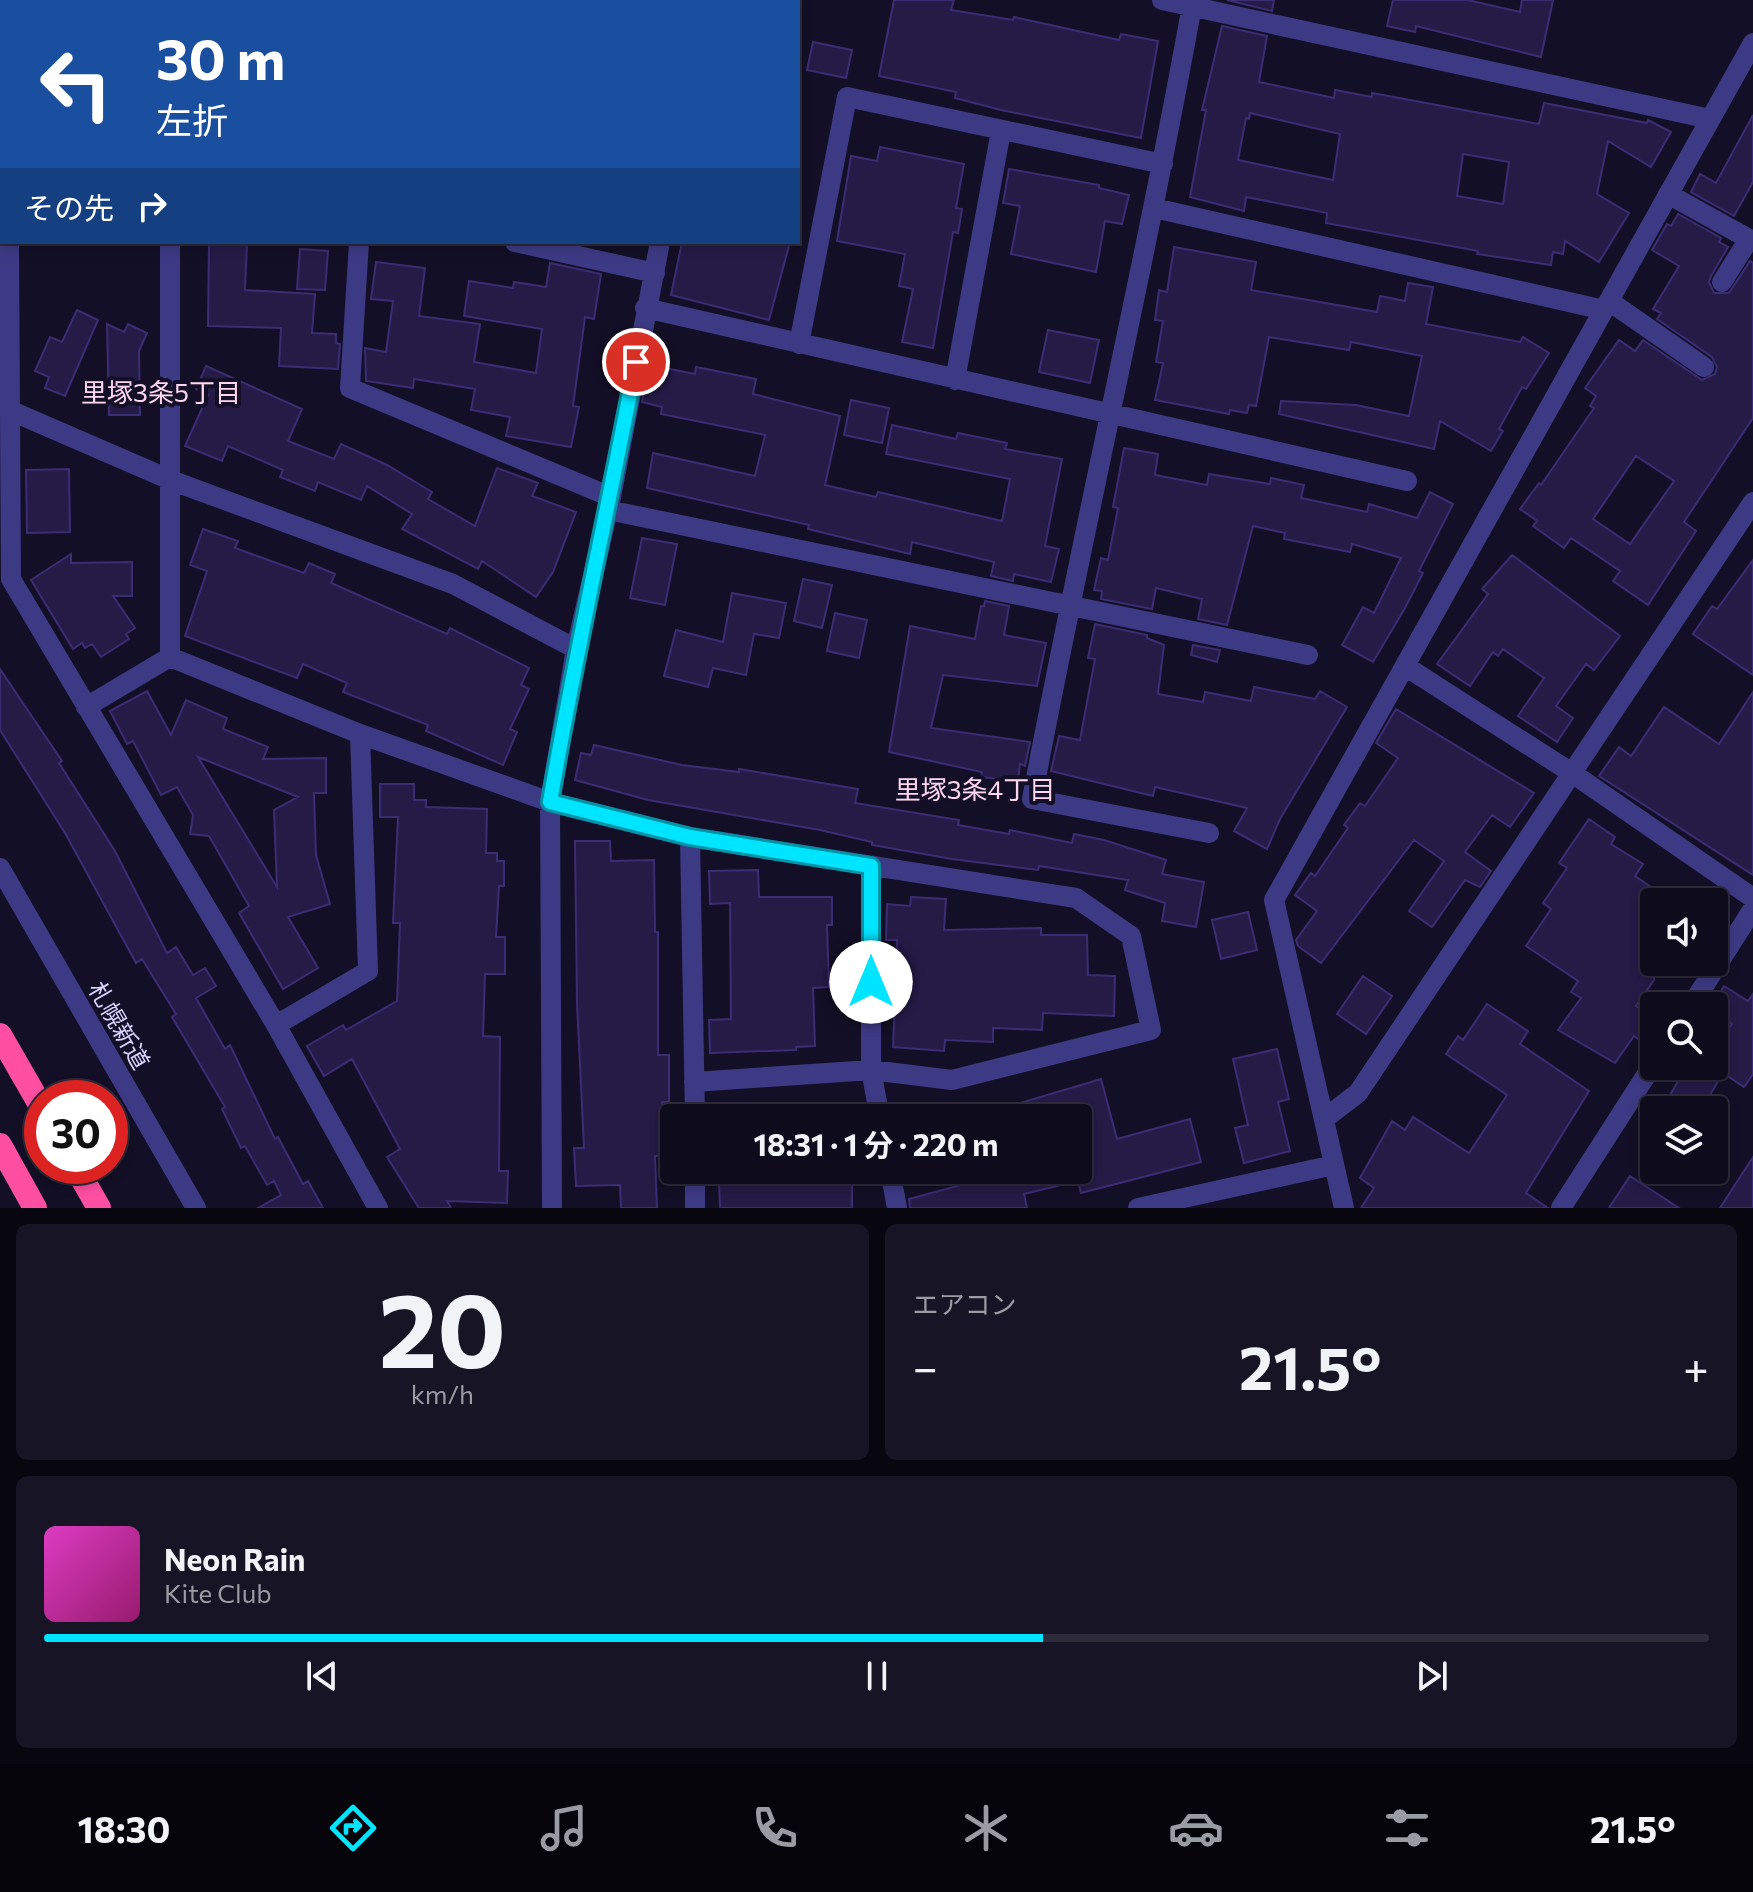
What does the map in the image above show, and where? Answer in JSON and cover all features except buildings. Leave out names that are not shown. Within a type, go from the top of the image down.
[{"type":"highway","points":[[0,1035],[26,1080]]},
{"type":"highway","points":[[0,1145],[35,1208]]},
{"type":"highway","points":[[85,1184],[99,1208]]},
{"type":"street","points":[[1162,0],[1193,3],[1710,119]]},
{"type":"street","points":[[1193,3],[1154,208],[1068,603],[1032,799],[1209,833]]},
{"type":"street","points":[[1344,1208],[1274,900],[1753,43]]},
{"type":"street","points":[[799,344],[847,97],[1163,164]]},
{"type":"street","points":[[955,380],[1001,131]]},
{"type":"street","points":[[1668,194],[1749,239],[1722,282]]},
{"type":"street","points":[[1154,208],[1606,305],[1704,367]]},
{"type":"street","points":[[9,244],[6,409],[11,579],[276,1025],[378,1208]]},
{"type":"street","points":[[170,244],[173,481],[170,657]]},
{"type":"street","points":[[359,244],[350,388],[609,504],[1308,655]]},
{"type":"street","points":[[524,244],[655,273]]},
{"type":"street","points":[[552,1208],[550,802],[576,649],[609,504],[660,244]]},
{"type":"street","points":[[645,308],[1407,481]]},
{"type":"street","points":[[6,409],[173,481],[453,584],[576,649]]},
{"type":"street","points":[[1324,1119],[1358,1093],[1753,502]]},
{"type":"street","points":[[86,707],[170,657]]},
{"type":"street","points":[[170,657],[360,734],[550,802],[690,837],[1076,898],[1131,936],[1151,1030],[952,1080],[871,1070],[694,1082]]},
{"type":"street","points":[[1405,666],[1572,773],[1753,898]]},
{"type":"street","points":[[276,1025],[368,971],[360,734]]},
{"type":"street","points":[[690,837],[695,1104]]},
{"type":"street","points":[[871,866],[871,1070],[877,1104]]},
{"type":"street","name":"札幌新道","points":[[0,868],[196,1208]]},
{"type":"street","points":[[1700,992],[1753,909]]},
{"type":"street","points":[[1561,1208],[1643,1080]]},
{"type":"street","points":[[1138,1208],[1334,1165]]},
{"type":"street","points":[[695,1184],[695,1208]]},
{"type":"street","points":[[893,1184],[897,1208]]},
{"type":"district","name":"里塚3条5丁目","points":[[161,391]]},
{"type":"district","name":"里塚3条4丁目","points":[[975,788]]},
{"type":"route","points":[[636,362],[611,497],[576,649],[550,802],[690,837],[871,866],[871,982]]}]
